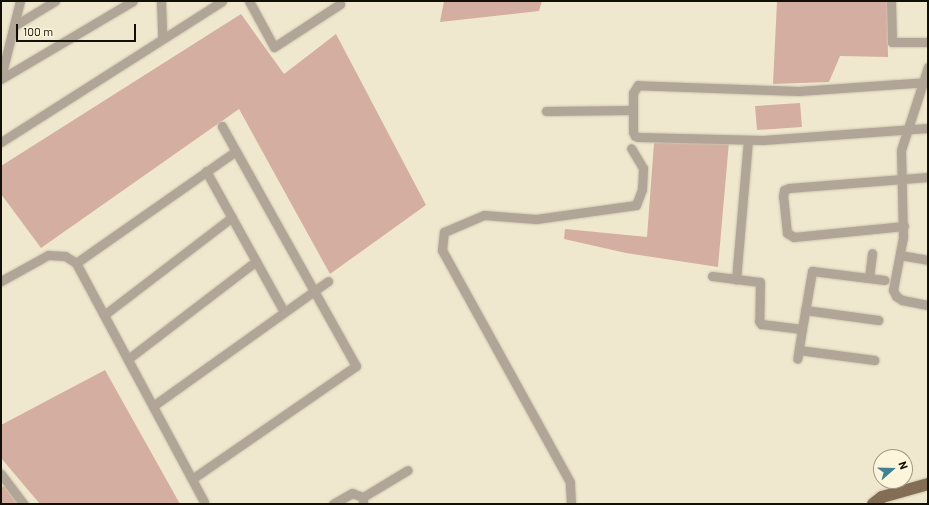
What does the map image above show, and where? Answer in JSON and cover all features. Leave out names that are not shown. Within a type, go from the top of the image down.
[{"type":"main road","points":[[873,504],[882,498],[928,484]]},
{"type":"street","points":[[1,78],[20,1]]},
{"type":"street","points":[[14,26],[55,1]]},
{"type":"street","points":[[1,78],[133,1]]},
{"type":"street","points":[[161,1],[162,38]]},
{"type":"street","points":[[1,142],[222,1]]},
{"type":"street","points":[[249,1],[274,47],[340,4]]},
{"type":"street","points":[[891,1],[892,42],[928,42]]},
{"type":"street","points":[[928,67],[926,82],[900,150],[904,226],[893,290],[896,296],[902,300],[928,305]]},
{"type":"street","points":[[926,82],[798,91],[638,85],[633,93],[633,132],[635,136],[638,137],[748,140],[928,128]]},
{"type":"street","points":[[546,111],[633,110]]},
{"type":"street","points":[[192,479],[356,366],[222,126]]},
{"type":"street","points":[[736,279],[748,140]]},
{"type":"street","points":[[571,504],[570,482],[442,250],[444,232],[484,215],[536,219],[636,205],[642,189],[643,168],[631,148]]},
{"type":"street","points":[[76,263],[236,151]]},
{"type":"street","points":[[206,172],[284,312]]},
{"type":"street","points":[[904,226],[794,237],[787,233],[783,197],[784,190],[789,188],[928,177]]},
{"type":"street","points":[[104,315],[232,218]]},
{"type":"street","points":[[869,278],[872,253]]},
{"type":"street","points":[[1,281],[48,255],[65,256],[76,263],[204,502]]},
{"type":"street","points":[[900,255],[928,260]]},
{"type":"street","points":[[128,360],[256,261]]},
{"type":"street","points":[[874,360],[798,355],[812,271],[884,280]]},
{"type":"street","points":[[712,276],[760,282],[760,323],[802,329]]},
{"type":"street","points":[[153,406],[328,281]]},
{"type":"street","points":[[805,310],[878,320]]},
{"type":"street","points":[[333,504],[352,493],[363,501],[408,470]]},
{"type":"street","points":[[1,474],[24,504]]},
{"type":"shaded area","points":[[444,1],[542,1],[539,11],[440,22]]},
{"type":"shaded area","points":[[777,1],[887,1],[888,57],[840,56],[829,82],[773,84]]},
{"type":"shaded area","points":[[241,14],[284,74],[336,34],[426,205],[330,274],[239,109],[41,248],[1,194],[1,166]]},
{"type":"shaded area","points":[[800,103],[802,127],[757,130],[755,106]]},
{"type":"shaded area","points":[[729,142],[718,267],[626,253],[564,239],[565,229],[647,237],[654,143]]},
{"type":"shaded area","points":[[105,370],[180,504],[40,504],[1,458],[1,425]]},
{"type":"shaded area","points":[[4,486],[19,504],[1,504],[1,487]]}]
